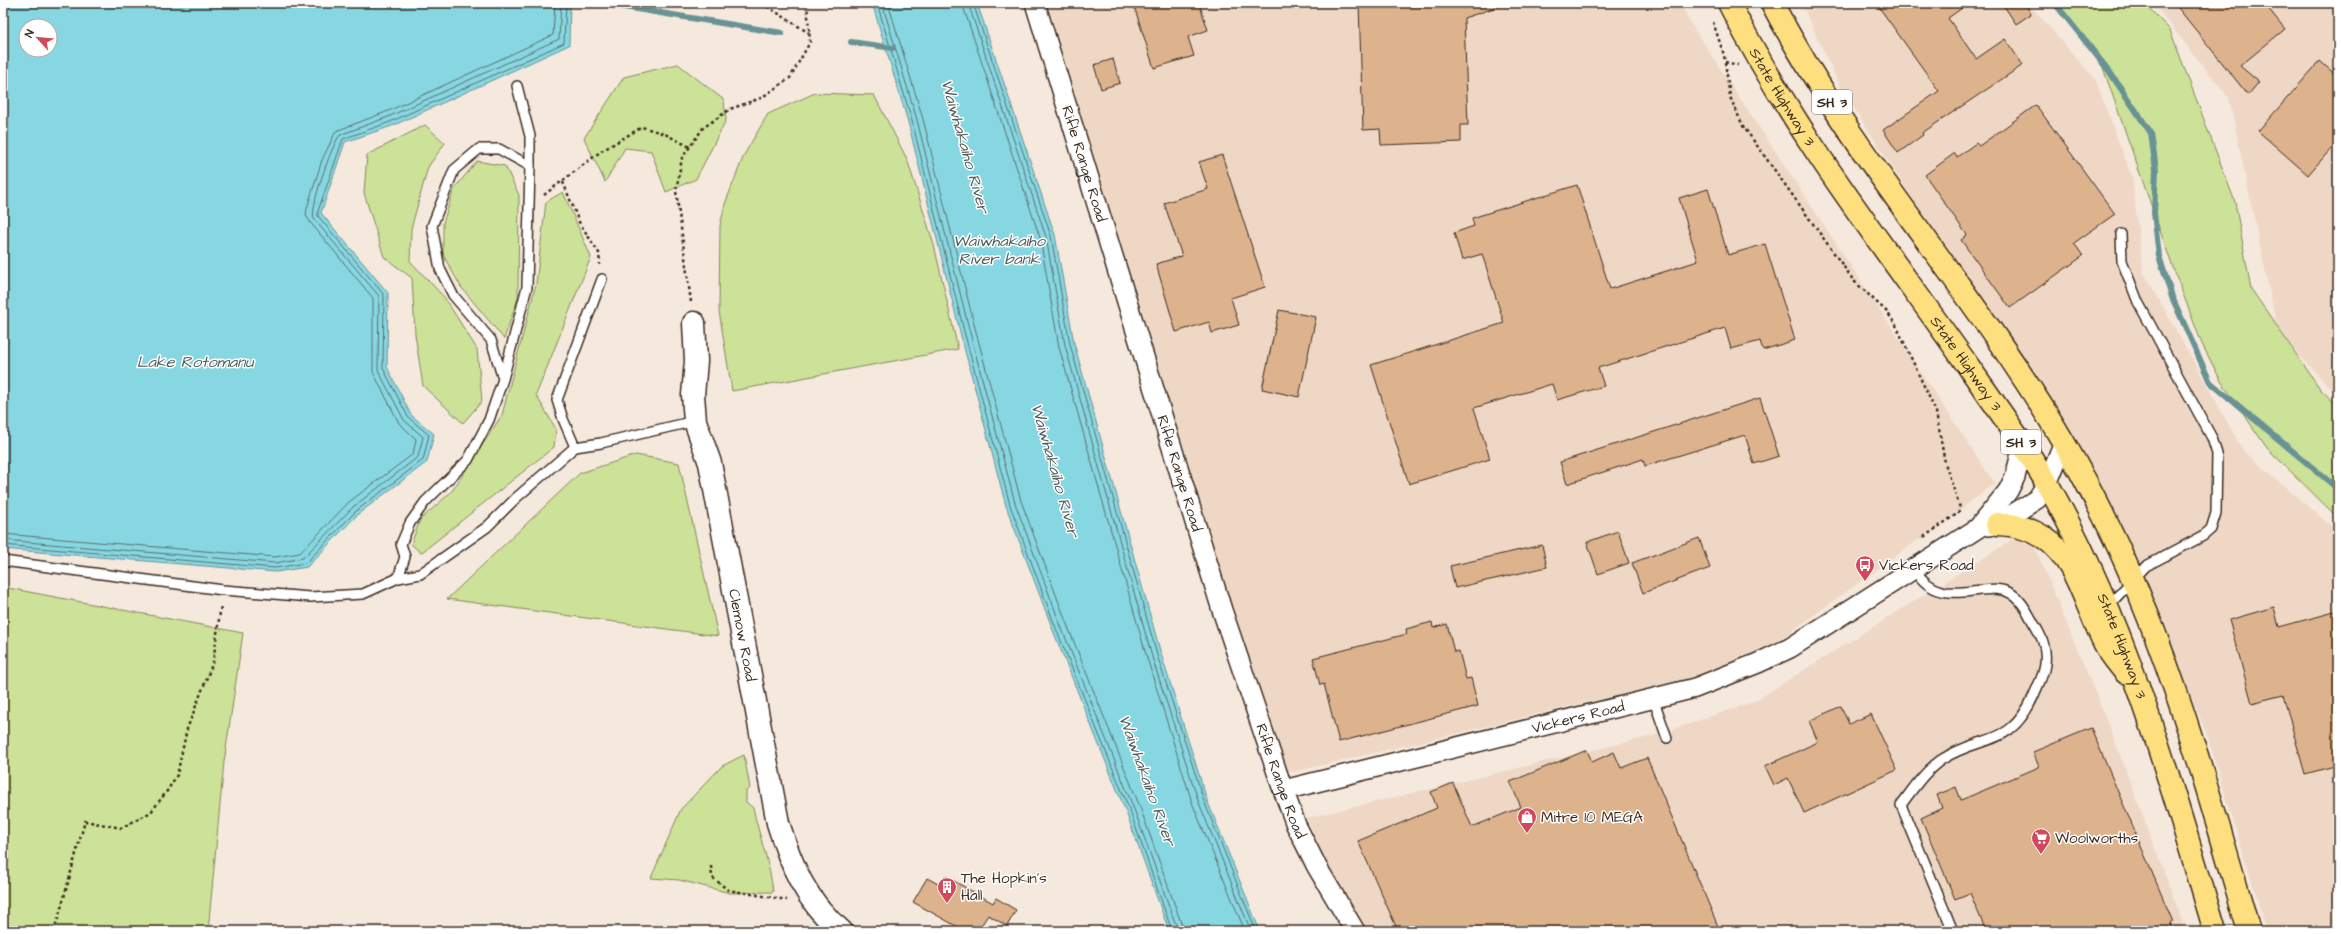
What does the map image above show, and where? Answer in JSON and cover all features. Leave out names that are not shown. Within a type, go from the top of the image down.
[{"type":"highway","name":"State Highway 3","points":[[1729,3],[1765,72],[1800,128],[1854,209],[1923,302],[2023,446],[2047,484],[2088,562],[2142,695],[2215,931]]},
{"type":"highway","name":"SH 3","points":[[1772,3],[1792,41],[1872,164],[2018,370],[2064,442],[2116,538],[2162,646],[2192,735],[2249,931]]},
{"type":"highway","points":[[1988,526],[2017,525],[2032,529],[2045,536],[2058,548],[2068,561],[2106,645],[2142,695]]},
{"type":"street","name":"Rifle Range Road","points":[[1035,3],[1222,610],[1296,825],[1317,867],[1355,931]]},
{"type":"street","name":"Clemow Road","points":[[694,323],[696,362],[693,395],[695,421],[710,463],[778,824],[787,854],[800,883],[815,905],[841,931]]},
{"type":"street","name":"Vickers Road","points":[[1284,790],[1695,688],[1758,663],[1790,648],[1915,570],[1988,526],[2037,499],[2047,484],[2064,442]]},
{"type":"street","name":"Vickers Road","points":[[1988,526],[2015,477],[2023,446]]},
{"type":"lane","points":[[398,578],[406,557],[401,544],[410,523],[424,502],[468,460],[489,420],[503,379],[527,287],[530,136],[517,86]]},
{"type":"lane","points":[[503,379],[491,340],[453,295],[440,269],[432,226],[454,170],[479,150],[499,150],[530,166]]},
{"type":"lane","points":[[2107,607],[2146,566],[2198,540],[2211,529],[2216,513],[2217,454],[2212,438],[2138,302],[2122,261],[2121,234]]},
{"type":"lane","points":[[575,447],[557,400],[602,279]]},
{"type":"lane","points":[[3,561],[223,590],[310,597],[364,594],[398,578],[420,574],[487,528],[516,498],[575,447],[601,443],[695,421]]},
{"type":"lane","points":[[1915,570],[1922,580],[1931,588],[1954,593],[1993,589],[2006,591],[2015,596],[2023,604],[2044,641],[2046,656],[2045,670],[2028,708],[2012,729],[1943,759],[1931,767],[1901,805],[1953,931]]},
{"type":"lane","points":[[1653,698],[1667,738]]},
{"type":"path","points":[[762,3],[810,34]]},
{"type":"path","points":[[694,323],[676,191],[682,158],[703,128],[730,109],[761,98],[790,78],[810,42],[807,3]]},
{"type":"path","points":[[1711,17],[1724,55],[1730,97],[1742,126],[1854,281],[1892,319],[1933,402],[1939,423],[1945,463],[1960,508],[1958,513],[1915,544]]},
{"type":"path","points":[[529,205],[563,182],[600,152],[642,127],[665,134],[690,147]]},
{"type":"path","points":[[563,182],[579,222],[599,253],[602,279]]},
{"type":"path","points":[[53,931],[58,919],[85,821],[121,828],[151,812],[177,775],[187,729],[213,662],[223,590]]},
{"type":"path","points":[[711,866],[712,877],[728,890],[773,897]]},
{"type":"path","points":[[981,926],[986,931]]},
{"type":"shaded area","points":[[1047,3],[1680,3],[1691,24],[1995,484],[1767,649],[1694,677],[1294,772],[1275,768]]},
{"type":"shaded area","points":[[1801,3],[2028,3],[2095,79],[2132,177],[2143,271],[2244,452],[2338,532],[2338,931],[2267,931],[2206,732],[2154,607],[2099,490],[1840,86]]},
{"type":"shaded area","points":[[2153,3],[2338,3],[2338,396],[2278,332],[2229,98]]},
{"type":"shaded area","points":[[2028,530],[2113,736],[2186,931],[1355,931],[1345,915],[1307,818],[1653,736],[1753,702]]},
{"type":"green space","points":[[2051,3],[2144,3],[2170,30],[2235,202],[2251,289],[2321,390],[2338,406],[2338,518],[2267,448],[2221,381],[2202,344],[2171,262],[2101,62]]},
{"type":"green space","points":[[678,64],[724,100],[726,120],[696,179],[666,192],[651,151],[625,148],[605,182],[584,138],[624,77]]},
{"type":"green space","points":[[815,93],[874,95],[907,159],[934,245],[958,349],[732,391],[719,311],[720,226],[725,204],[744,155],[768,114]]},
{"type":"green space","points":[[425,125],[445,143],[428,167],[411,229],[410,261],[444,297],[477,349],[482,401],[463,423],[423,386],[415,334],[412,278],[384,257],[364,193],[367,155]]},
{"type":"green space","points":[[477,161],[505,166],[519,195],[518,298],[504,339],[461,287],[443,255],[443,223],[454,189]]},
{"type":"green space","points":[[563,192],[591,257],[536,395],[556,429],[554,447],[421,553],[411,544],[420,520],[452,491],[502,415],[536,284],[546,202]]},
{"type":"green space","points":[[636,455],[679,463],[718,636],[447,599],[580,473]]},
{"type":"green space","points":[[3,587],[243,633],[224,762],[208,931],[3,931]]},
{"type":"green space","points":[[744,755],[750,788],[746,791],[746,802],[753,808],[772,881],[773,892],[730,893],[679,880],[651,878],[681,809],[722,766]]},
{"type":"water","name":"Lake Rotomanu","points":[[3,3],[570,3],[569,45],[392,126],[345,142],[321,213],[388,293],[387,367],[411,415],[434,434],[427,462],[358,514],[307,567],[276,572],[3,549]]},
{"type":"water","name":"Waiwhakaiho River bank","points":[[872,3],[977,3],[1055,235],[1074,343],[1161,654],[1207,800],[1260,931],[1169,931],[1126,812],[1054,633],[1006,506],[960,332],[908,122]]},
{"type":"building","points":[[1133,3],[1199,3],[1208,30],[1188,37],[1194,56],[1154,68]]},
{"type":"building","points":[[1359,3],[1500,3],[1500,6],[1464,18],[1468,125],[1461,125],[1461,142],[1381,145],[1380,129],[1363,130]]},
{"type":"building","points":[[1876,3],[1969,3],[1948,18],[1976,59],[2005,39],[2023,65],[1922,133],[1923,135],[1898,153],[1883,130],[1939,91]]},
{"type":"building","points":[[2002,3],[2025,3],[2031,14],[2016,24]]},
{"type":"building","points":[[2174,3],[2264,3],[2285,29],[2240,66],[2259,82],[2248,95]]},
{"type":"building","points":[[1113,59],[1120,83],[1101,89],[1094,65]]},
{"type":"building","points":[[2320,61],[2338,77],[2338,141],[2308,175],[2258,131]]},
{"type":"building","points":[[2036,105],[2115,214],[2074,243],[2083,256],[2010,308],[1961,240],[1967,235],[1925,175],[1955,153],[1957,157],[1976,143],[1979,146]]},
{"type":"building","points":[[1222,155],[1265,287],[1231,298],[1239,325],[1212,333],[1209,322],[1176,332],[1156,264],[1182,256],[1164,203],[1208,189],[1199,162]]},
{"type":"building","points":[[1577,185],[1610,289],[1698,261],[1679,198],[1708,189],[1728,255],[1765,244],[1795,340],[1763,350],[1760,341],[1731,349],[1725,328],[1598,368],[1604,386],[1557,400],[1552,384],[1474,408],[1490,459],[1409,484],[1371,365],[1504,323],[1482,254],[1462,260],[1454,233],[1474,226],[1472,218]]},
{"type":"building","points":[[1279,310],[1316,317],[1299,397],[1262,389]]},
{"type":"building","points":[[1760,398],[1779,456],[1754,464],[1745,435],[1645,466],[1643,459],[1567,484],[1560,462]]},
{"type":"building","points":[[1618,531],[1629,563],[1598,574],[1587,542]]},
{"type":"building","points":[[1699,538],[1710,568],[1643,593],[1632,563]]},
{"type":"building","points":[[1542,545],[1547,567],[1455,588],[1450,566]]},
{"type":"building","points":[[2274,607],[2279,627],[2338,611],[2338,765],[2305,774],[2283,695],[2252,703],[2229,620]]},
{"type":"building","points":[[1432,622],[1433,628],[1447,624],[1454,652],[1459,651],[1466,679],[1471,678],[1478,706],[1339,742],[1324,684],[1320,685],[1313,658],[1407,634],[1406,629]]},
{"type":"building","points":[[1841,706],[1849,724],[1871,714],[1897,770],[1804,813],[1788,778],[1774,785],[1765,766],[1818,742],[1809,721]]},
{"type":"building","name":"Woolworths","points":[[2091,728],[2173,922],[2171,924],[2174,931],[1986,931],[1970,893],[1955,899],[1921,818],[1942,808],[1937,795],[1956,787],[1961,800],[2039,767],[2033,752]]},
{"type":"building","name":"Mitre 10 MEGA","points":[[1587,750],[1592,762],[1614,752],[1621,768],[1647,758],[1720,931],[1398,931],[1358,841],[1437,808],[1431,792],[1453,783],[1472,827],[1521,807],[1510,782]]},
{"type":"building","name":"The Hopkin's Hall","points":[[945,876],[993,903],[996,898],[1016,910],[1007,926],[988,915],[979,929],[975,928],[973,931],[965,931],[913,902],[927,878],[940,885]]},
{"type":"waterway","points":[[600,3],[782,33]]},
{"type":"waterway","points":[[2055,3],[2109,71],[2151,133],[2156,170],[2154,213],[2159,256],[2172,297],[2210,382],[2338,489]]},
{"type":"waterway","points":[[851,42],[893,48]]},
{"type":"place","name":"Vickers Road","points":[[1865,582]]},
{"type":"place","name":"Mitre 10 MEGA","points":[[1527,834]]},
{"type":"place","name":"Woolworths","points":[[2041,855]]},
{"type":"place","name":"The Hopkin's Hall","points":[[947,904]]},
{"type":"water label","name":"Waiwhakaiho River","points":[[966,146]]},
{"type":"water label","name":"Waiwhakaiho River","points":[[1056,470]]},
{"type":"water label","name":"Waiwhakaiho River","points":[[1148,780]]}]
